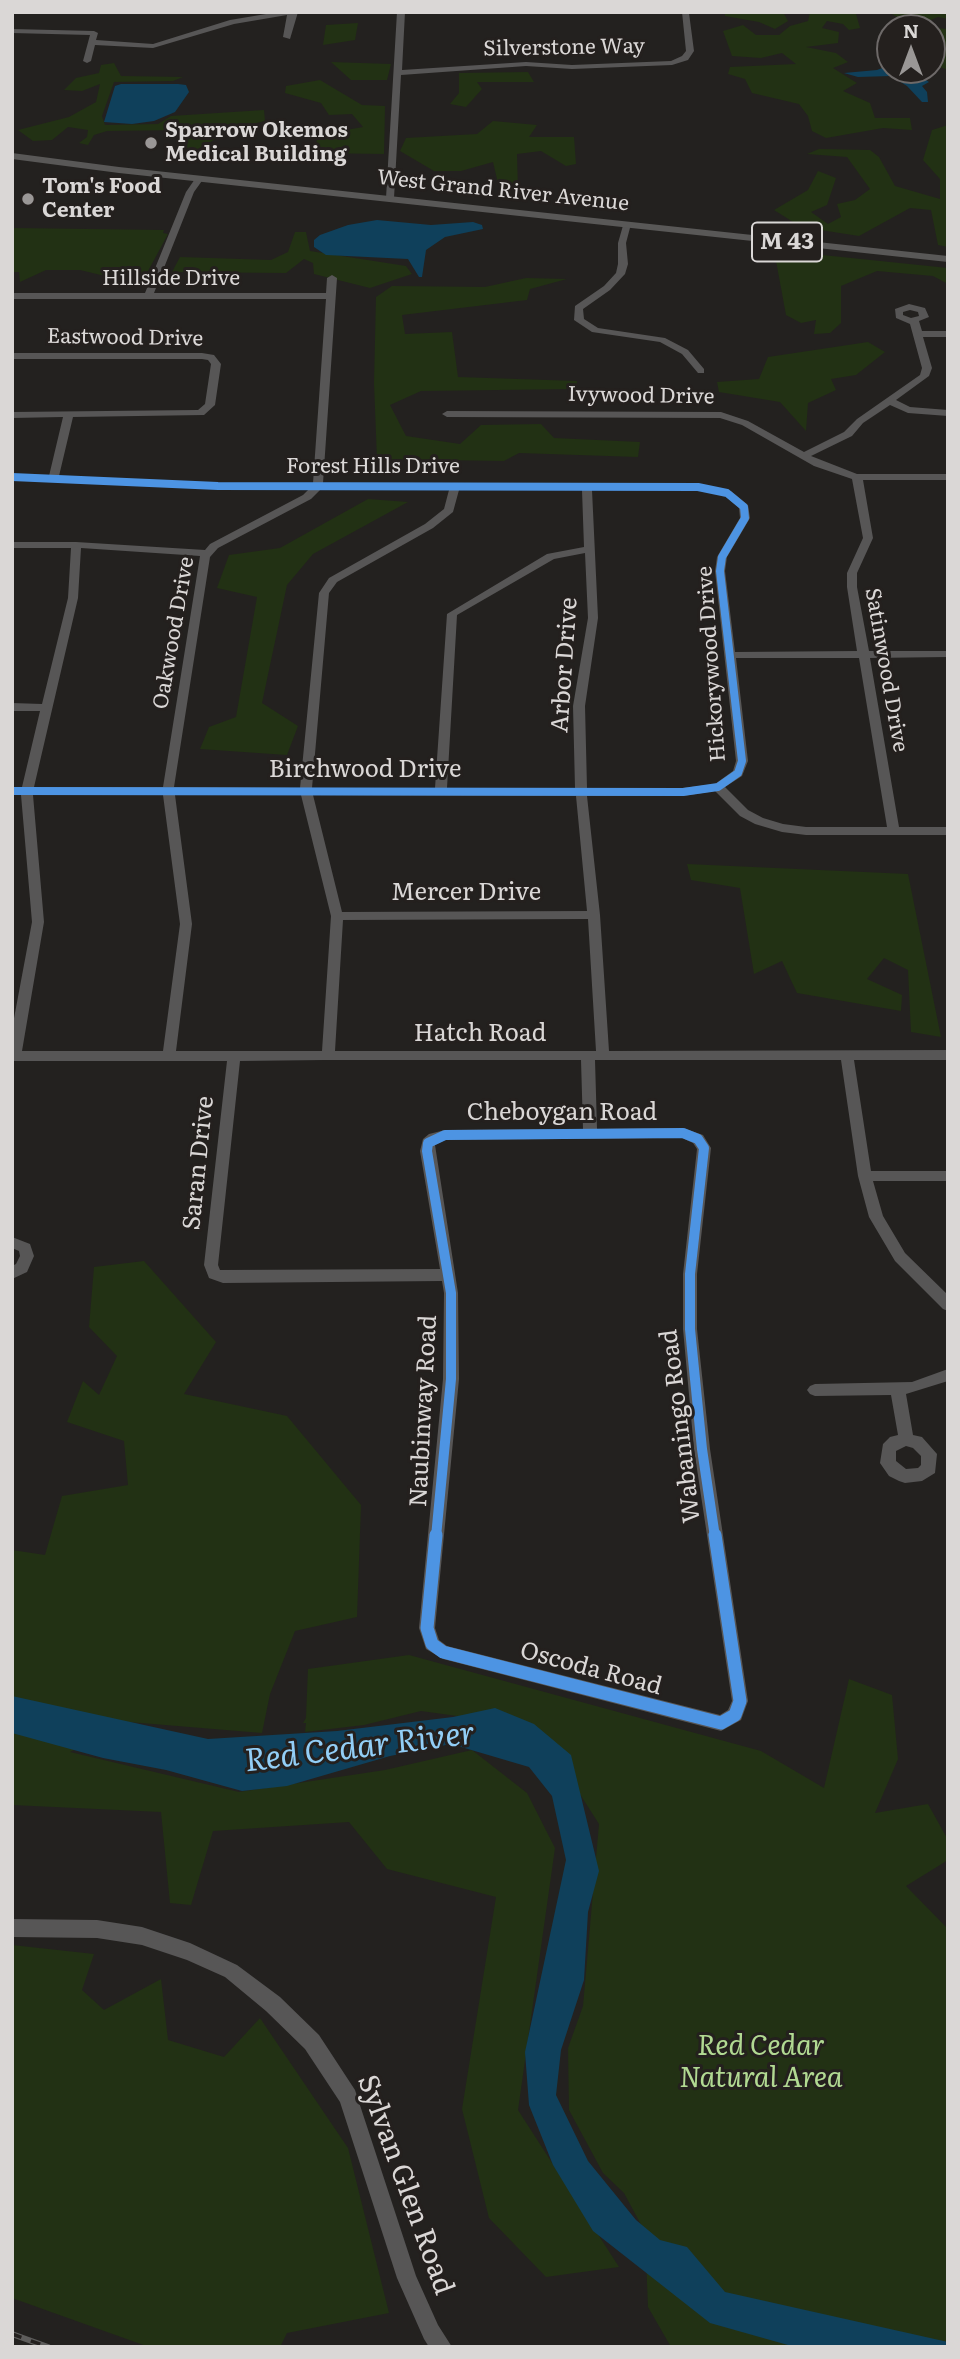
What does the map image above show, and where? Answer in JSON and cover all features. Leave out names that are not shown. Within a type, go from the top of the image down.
[{"type":"main road","name":"West Grand River Avenue","points":[[12,156],[948,259]]},
{"type":"street","points":[[92,42],[153,46],[233,22],[292,12],[287,37]]},
{"type":"street","points":[[390,198],[401,12]]},
{"type":"street","name":"Silverstone Way","points":[[397,73],[526,64],[572,67],[671,63],[685,58],[690,51],[685,13]]},
{"type":"street","points":[[12,31],[94,33],[87,61]]},
{"type":"street","points":[[148,296],[190,192],[200,178]]},
{"type":"street","points":[[627,224],[622,243],[624,264],[620,274],[607,288],[578,308],[579,320],[595,330],[662,340],[685,352],[701,371]]},
{"type":"street","points":[[318,486],[332,278]]},
{"type":"street","name":"Hillside Drive","points":[[12,296],[330,296]]},
{"type":"street","points":[[805,456],[848,434],[860,421],[926,373],[914,321]]},
{"type":"street","points":[[918,334],[948,334]]},
{"type":"street","name":"Eastwood Drive","points":[[12,356],[202,356],[215,361],[210,405],[201,413],[69,415]]},
{"type":"street","points":[[890,401],[908,410],[948,413]]},
{"type":"street","name":"Ivywood Drive","points":[[447,414],[720,415],[746,423],[830,469],[857,477],[948,477]]},
{"type":"street","points":[[12,415],[69,415],[54,477]]},
{"type":"street","name":"Forest Hills Drive","points":[[12,477],[207,485],[698,487],[720,490],[732,496]]},
{"type":"street","name":"Satinwood Drive","points":[[857,477],[868,529],[866,546],[856,563],[851,580],[894,831]]},
{"type":"street","name":"Oakwood Drive","points":[[169,1056],[186,924],[168,790],[207,553],[220,543],[307,497],[318,486]]},
{"type":"street","name":"Arbor Drive","points":[[587,486],[593,618],[579,706],[580,791],[594,915],[603,1056]]},
{"type":"street","points":[[328,1057],[337,916],[306,791],[327,587],[333,580],[439,518],[449,510],[456,487]]},
{"type":"street","name":"Hickorywood Drive","points":[[718,787],[737,773],[742,761],[720,563],[745,518],[744,507],[732,496]]},
{"type":"street","points":[[12,545],[76,545],[207,553]]},
{"type":"street","points":[[13,1056],[38,922],[27,790],[73,597],[76,545]]},
{"type":"street","points":[[441,790],[452,614],[551,556],[589,549]]},
{"type":"street","points":[[730,654],[948,654]]},
{"type":"street","points":[[12,707],[47,708]]},
{"type":"street","points":[[718,787],[744,813],[772,826],[806,831],[948,831]]},
{"type":"street","name":"Birchwood Drive","points":[[12,791],[683,792],[718,787]]},
{"type":"street","name":"Mercer Drive","points":[[337,916],[594,915]]},
{"type":"street","points":[[847,1055],[872,1208],[887,1238],[906,1265],[948,1305]]},
{"type":"street","name":"Hatch Road","points":[[13,1056],[948,1055]]},
{"type":"street","points":[[588,1056],[590,1134]]},
{"type":"street","name":"Saran Drive","points":[[234,1057],[211,1265],[214,1274],[223,1277],[448,1275]]},
{"type":"street","name":"Cheboygan Road","points":[[430,1140],[445,1135],[682,1133],[695,1137]]},
{"type":"street","name":"Wabaningo Road","points":[[695,1137],[704,1152],[690,1274],[690,1320],[702,1448],[740,1700],[738,1712]]},
{"type":"street","name":"Naubinway Road","points":[[430,1140],[427,1152],[451,1293],[451,1379],[427,1628],[432,1644]]},
{"type":"street","points":[[865,1176],[948,1176]]},
{"type":"street","points":[[12,1242],[25,1248],[27,1256],[22,1268],[12,1273]]},
{"type":"street","points":[[815,1390],[898,1390],[925,1385],[948,1375]]},
{"type":"street","points":[[898,1390],[906,1440]]},
{"type":"street","name":"Oscoda Road","points":[[432,1644],[443,1652],[706,1720],[726,1721],[738,1712]]},
{"type":"street","name":"Sylvan Glen Road","points":[[12,1928],[97,1929],[142,1936],[190,1952],[231,1972],[273,2004],[310,2040],[348,2097],[407,2278],[431,2332],[442,2347]]},
{"type":"green space","points":[[725,12],[783,12],[788,21],[775,29],[759,22],[725,16]]},
{"type":"green space","points":[[810,12],[858,12],[856,14],[860,28],[849,30],[843,24],[827,21],[822,28],[839,32],[838,43],[806,47],[836,53],[848,62],[833,68],[857,83],[843,91],[870,103],[875,118],[910,118],[912,130],[883,128],[826,138],[812,131],[808,116],[799,104],[752,93],[745,79],[728,74],[730,67],[796,64],[782,53],[761,58],[732,56],[723,31],[743,25],[756,35],[779,35],[790,26],[808,21]]},
{"type":"green space","points":[[888,12],[948,12],[948,19],[946,14]]},
{"type":"green space","points":[[358,23],[355,40],[323,45],[326,25]]},
{"type":"green space","points":[[946,29],[948,29],[948,70],[946,69]]},
{"type":"green space","points":[[331,62],[391,64],[387,80],[351,80]]},
{"type":"green space","points":[[114,63],[121,76],[183,77],[173,81],[114,82],[102,116],[105,125],[158,124],[171,116],[264,110],[265,121],[235,128],[196,150],[186,150],[183,130],[107,131],[94,135],[88,145],[79,143],[87,137],[88,130],[68,127],[52,140],[33,141],[18,130],[69,117],[96,102],[100,84],[82,91],[64,90],[76,78],[99,73],[101,65]]},
{"type":"green space","points":[[528,72],[534,82],[477,82],[482,89],[466,107],[450,104],[459,93],[459,73]]},
{"type":"green space","points":[[320,80],[362,105],[385,106],[384,154],[314,153],[318,135],[363,127],[352,114],[329,115],[321,103],[285,93],[286,86]]},
{"type":"green space","points":[[493,121],[537,125],[529,137],[574,137],[576,164],[566,166],[541,151],[517,154],[518,190],[500,192],[493,162],[461,171],[434,171],[400,151],[406,138],[477,134]]},
{"type":"green space","points":[[948,125],[948,247],[938,245],[931,210],[910,208],[859,236],[801,227],[774,210],[808,190],[818,171],[836,178],[827,205],[811,212],[828,224],[841,217],[837,204],[855,200],[870,189],[847,157],[807,154],[819,149],[870,150],[879,157],[895,186],[940,199],[940,179],[923,160],[932,130]]},
{"type":"green space","points":[[12,228],[164,230],[163,233],[168,234],[147,273],[105,276],[80,270],[46,270],[20,282],[19,272],[12,272]]},
{"type":"green space","points":[[295,232],[306,232],[310,251],[406,266],[412,274],[370,288],[314,274],[313,263],[304,259],[286,273],[172,272],[180,257],[271,260],[288,252]]},
{"type":"green space","points":[[774,250],[948,268],[948,284],[933,276],[877,271],[841,286],[841,323],[830,333],[814,334],[816,320],[801,323],[786,315]]},
{"type":"green space","points":[[526,278],[567,279],[530,289],[527,300],[402,315],[405,334],[452,332],[458,377],[577,381],[576,389],[421,391],[390,405],[406,436],[460,444],[481,425],[541,424],[554,438],[640,442],[638,457],[519,453],[504,461],[377,459],[374,383],[376,297],[392,286],[485,287]]},
{"type":"green space","points":[[868,342],[885,352],[856,375],[831,379],[836,390],[808,403],[806,431],[780,402],[719,392],[717,382],[759,379],[768,357]]},
{"type":"green space","points":[[368,499],[408,502],[313,554],[287,585],[262,703],[298,726],[287,755],[200,749],[209,727],[236,717],[257,597],[217,588],[229,555],[280,548]]},
{"type":"green space","points":[[687,864],[908,874],[941,1037],[911,1032],[908,970],[884,958],[867,979],[902,995],[901,1011],[797,993],[782,961],[754,974],[740,888],[691,880]]},
{"type":"green space","points":[[144,1261],[216,1342],[184,1394],[287,1416],[361,1505],[357,1617],[295,1631],[270,1694],[262,1733],[129,1722],[70,1752],[239,1792],[385,1770],[472,1750],[527,1793],[555,1848],[518,2110],[619,2267],[546,2277],[489,2218],[462,2109],[496,1897],[387,1869],[349,1822],[213,1831],[191,1905],[170,1903],[161,1812],[12,1805],[12,1550],[45,1555],[62,1496],[128,1485],[124,1441],[67,1422],[83,1381],[99,1395],[117,1356],[89,1327],[94,1267]]},
{"type":"green space","name":"Red Cedar Natural Area","points":[[409,1655],[761,1751],[824,1788],[849,1679],[892,1695],[898,1759],[875,1813],[928,1804],[948,1840],[948,1860],[906,1886],[948,1929],[948,2347],[671,2347],[648,2307],[645,2232],[624,2193],[603,2173],[569,2110],[568,2048],[583,2006],[599,1824],[537,1727],[421,1711],[364,1725],[305,1732],[306,1723],[303,1723],[306,1718],[308,1669]]},
{"type":"green space","points":[[12,1945],[94,1954],[82,1990],[104,2010],[161,1979],[168,2040],[224,2057],[260,2018],[348,2148],[389,2313],[287,2333],[280,2347],[149,2347],[12,2298]]},
{"type":"water","points":[[876,70],[876,76],[858,77],[844,73]]},
{"type":"water","points":[[178,84],[186,85],[189,92],[175,112],[154,121],[132,124],[104,122],[115,86]]},
{"type":"water","points":[[904,84],[926,84],[922,86],[927,92],[928,102],[922,102]]},
{"type":"water","points":[[377,220],[431,225],[473,222],[482,225],[483,229],[445,237],[426,250],[422,277],[419,277],[408,259],[326,255],[314,247],[314,240],[320,235],[348,225]]},
{"type":"water","name":"Red Cedar River","points":[[12,1696],[208,1739],[337,1731],[453,1717],[495,1708],[534,1724],[571,1755],[599,1871],[588,1912],[584,1980],[561,2050],[556,2095],[588,2161],[636,2220],[660,2240],[687,2247],[725,2292],[948,2342],[948,2347],[795,2347],[710,2323],[593,2231],[553,2165],[529,2105],[525,2052],[566,1860],[552,1796],[529,1767],[451,1744],[390,1756],[287,1786],[242,1791],[12,1733]]},
{"type":"railway","points":[[12,2334],[48,2347]]},
{"type":"cycle path","points":[[12,477],[218,486],[698,487],[727,493],[744,507],[745,518],[722,557],[720,571],[742,761],[738,773],[718,787],[683,792],[12,791]]},
{"type":"cycle path","points":[[683,1133],[698,1139],[704,1148],[690,1274],[690,1329],[702,1449],[740,1701],[735,1715],[721,1723],[443,1652],[432,1644],[427,1628],[451,1379],[451,1293],[427,1151],[428,1143],[445,1135],[683,1133]]},
{"type":"place","name":"Sparrow Okemos Medical Building","points":[[151,143]]},
{"type":"place","name":"Tom's Food Center","points":[[28,199]]}]
